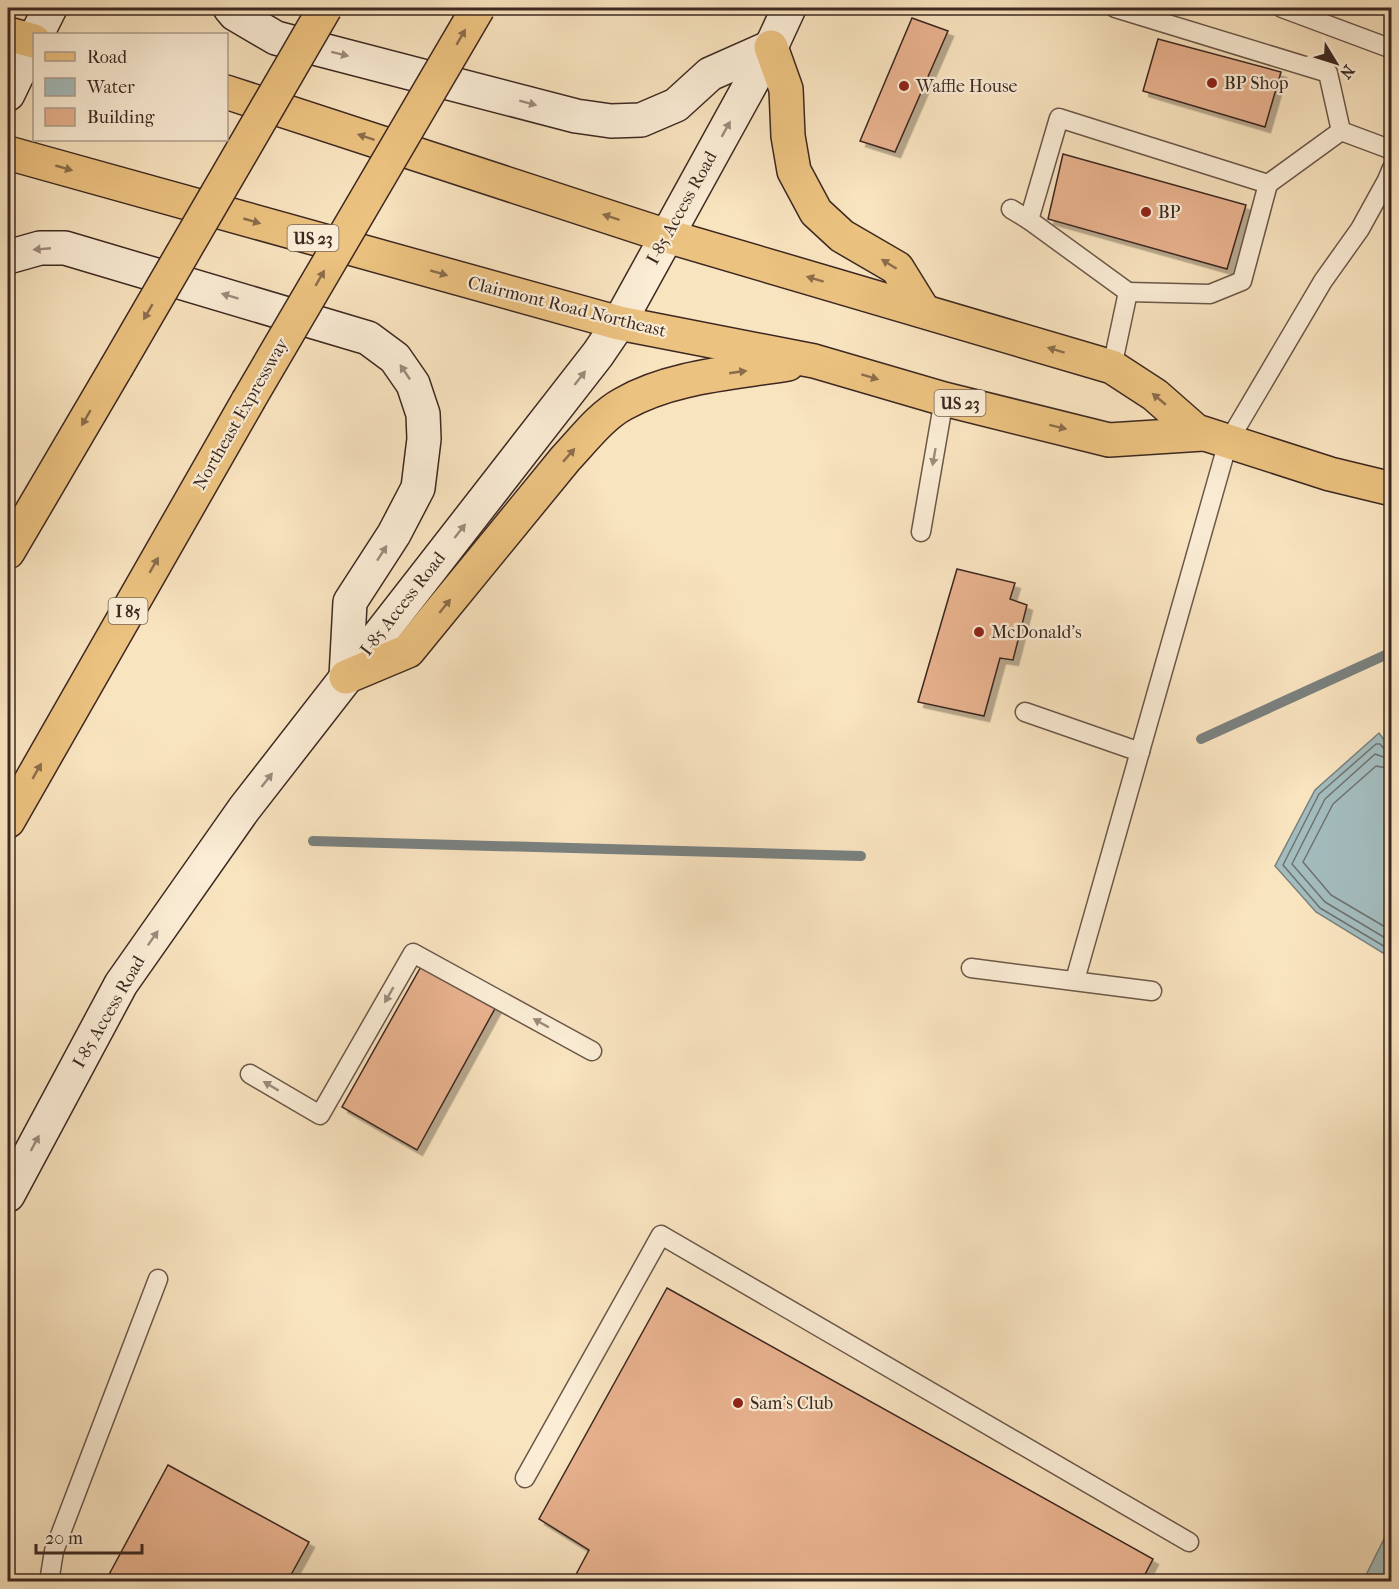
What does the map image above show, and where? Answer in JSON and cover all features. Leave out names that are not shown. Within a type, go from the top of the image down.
[{"type":"main road","points":[[38,33],[50,8]]},
{"type":"main road","points":[[230,8],[235,14],[276,38],[576,116],[611,121],[641,120],[676,105],[710,74],[771,47],[786,89],[788,136],[794,171],[816,212],[842,236],[897,268],[923,310]]},
{"type":"main road","points":[[8,552],[325,8]]},
{"type":"main road","name":"Northeast Expressway","points":[[8,821],[248,401],[478,8]]},
{"type":"main road","name":"I-85 Access Road","points":[[8,1195],[121,984],[244,809],[591,364],[619,324],[771,47],[789,8]]},
{"type":"main road","points":[[8,34],[33,40]]},
{"type":"main road","points":[[8,94],[33,42]]},
{"type":"main road","name":"Clairmont Road Northeast","points":[[228,93],[667,236],[1112,366],[1155,395],[1196,431],[1330,474],[1392,489]]},
{"type":"main road","name":"Clairmont Road Northeast","points":[[8,153],[619,324],[814,361],[944,399],[1109,440],[1216,438]]},
{"type":"main road","points":[[8,257],[40,248],[65,248],[368,338],[395,358],[413,384],[423,414],[424,439],[418,488],[394,534],[350,602],[346,677],[408,651],[566,458],[588,434],[621,405],[648,392],[698,378],[814,361]]},
{"type":"lane","points":[[1115,8],[1328,73],[1341,131]]},
{"type":"lane","points":[[1282,8],[1392,49]]},
{"type":"lane","points":[[1029,220],[1059,118],[1268,184]]},
{"type":"lane","points":[[1341,131],[1392,150]]},
{"type":"lane","points":[[1011,209],[1128,292],[1210,294],[1242,281],[1268,184],[1341,131]]},
{"type":"lane","points":[[1075,980],[1140,752],[1216,438],[1360,229],[1392,168]]},
{"type":"lane","points":[[1112,366],[1128,292]]},
{"type":"lane","points":[[921,532],[944,399]]},
{"type":"lane","points":[[1025,712],[1140,752]]},
{"type":"lane","points":[[250,1074],[320,1115],[413,953],[592,1051]]},
{"type":"lane","points":[[971,968],[1152,991]]},
{"type":"lane","points":[[525,1478],[661,1235],[1189,1542]]},
{"type":"lane","points":[[49,1581],[54,1551],[158,1279]]},
{"type":"water","points":[[1379,733],[1391,749],[1391,958],[1316,912],[1275,866],[1315,790]]},
{"type":"water","points":[[1391,1525],[1391,1581],[1363,1581]]},
{"type":"building","name":"Waffle House","points":[[912,18],[948,31],[895,152],[860,141]]},
{"type":"building","name":"BP Shop","points":[[1158,39],[1281,72],[1265,127],[1143,91]]},
{"type":"building","name":"BP","points":[[1063,154],[1246,205],[1227,269],[1048,219]]},
{"type":"building","name":"McDonald's","points":[[957,569],[1015,583],[1010,599],[1027,605],[1013,660],[1000,658],[984,716],[918,702]]},
{"type":"building","points":[[423,963],[497,1005],[417,1150],[342,1107]]},
{"type":"building","name":"Sam's Club","points":[[667,1288],[1153,1559],[1141,1582],[572,1582],[589,1550],[539,1519]]},
{"type":"building","points":[[168,1465],[309,1542],[287,1582],[105,1582]]},
{"type":"waterway","points":[[1201,739],[1392,652]]},
{"type":"waterway","points":[[313,841],[861,856]]},
{"type":"place","name":"BP Shop","points":[[1212,83]]},
{"type":"place","name":"Waffle House","points":[[904,86]]},
{"type":"place","name":"BP","points":[[1146,212]]},
{"type":"place","name":"McDonald's","points":[[979,632]]},
{"type":"place","name":"Sam's Club","points":[[738,1403]]}]
